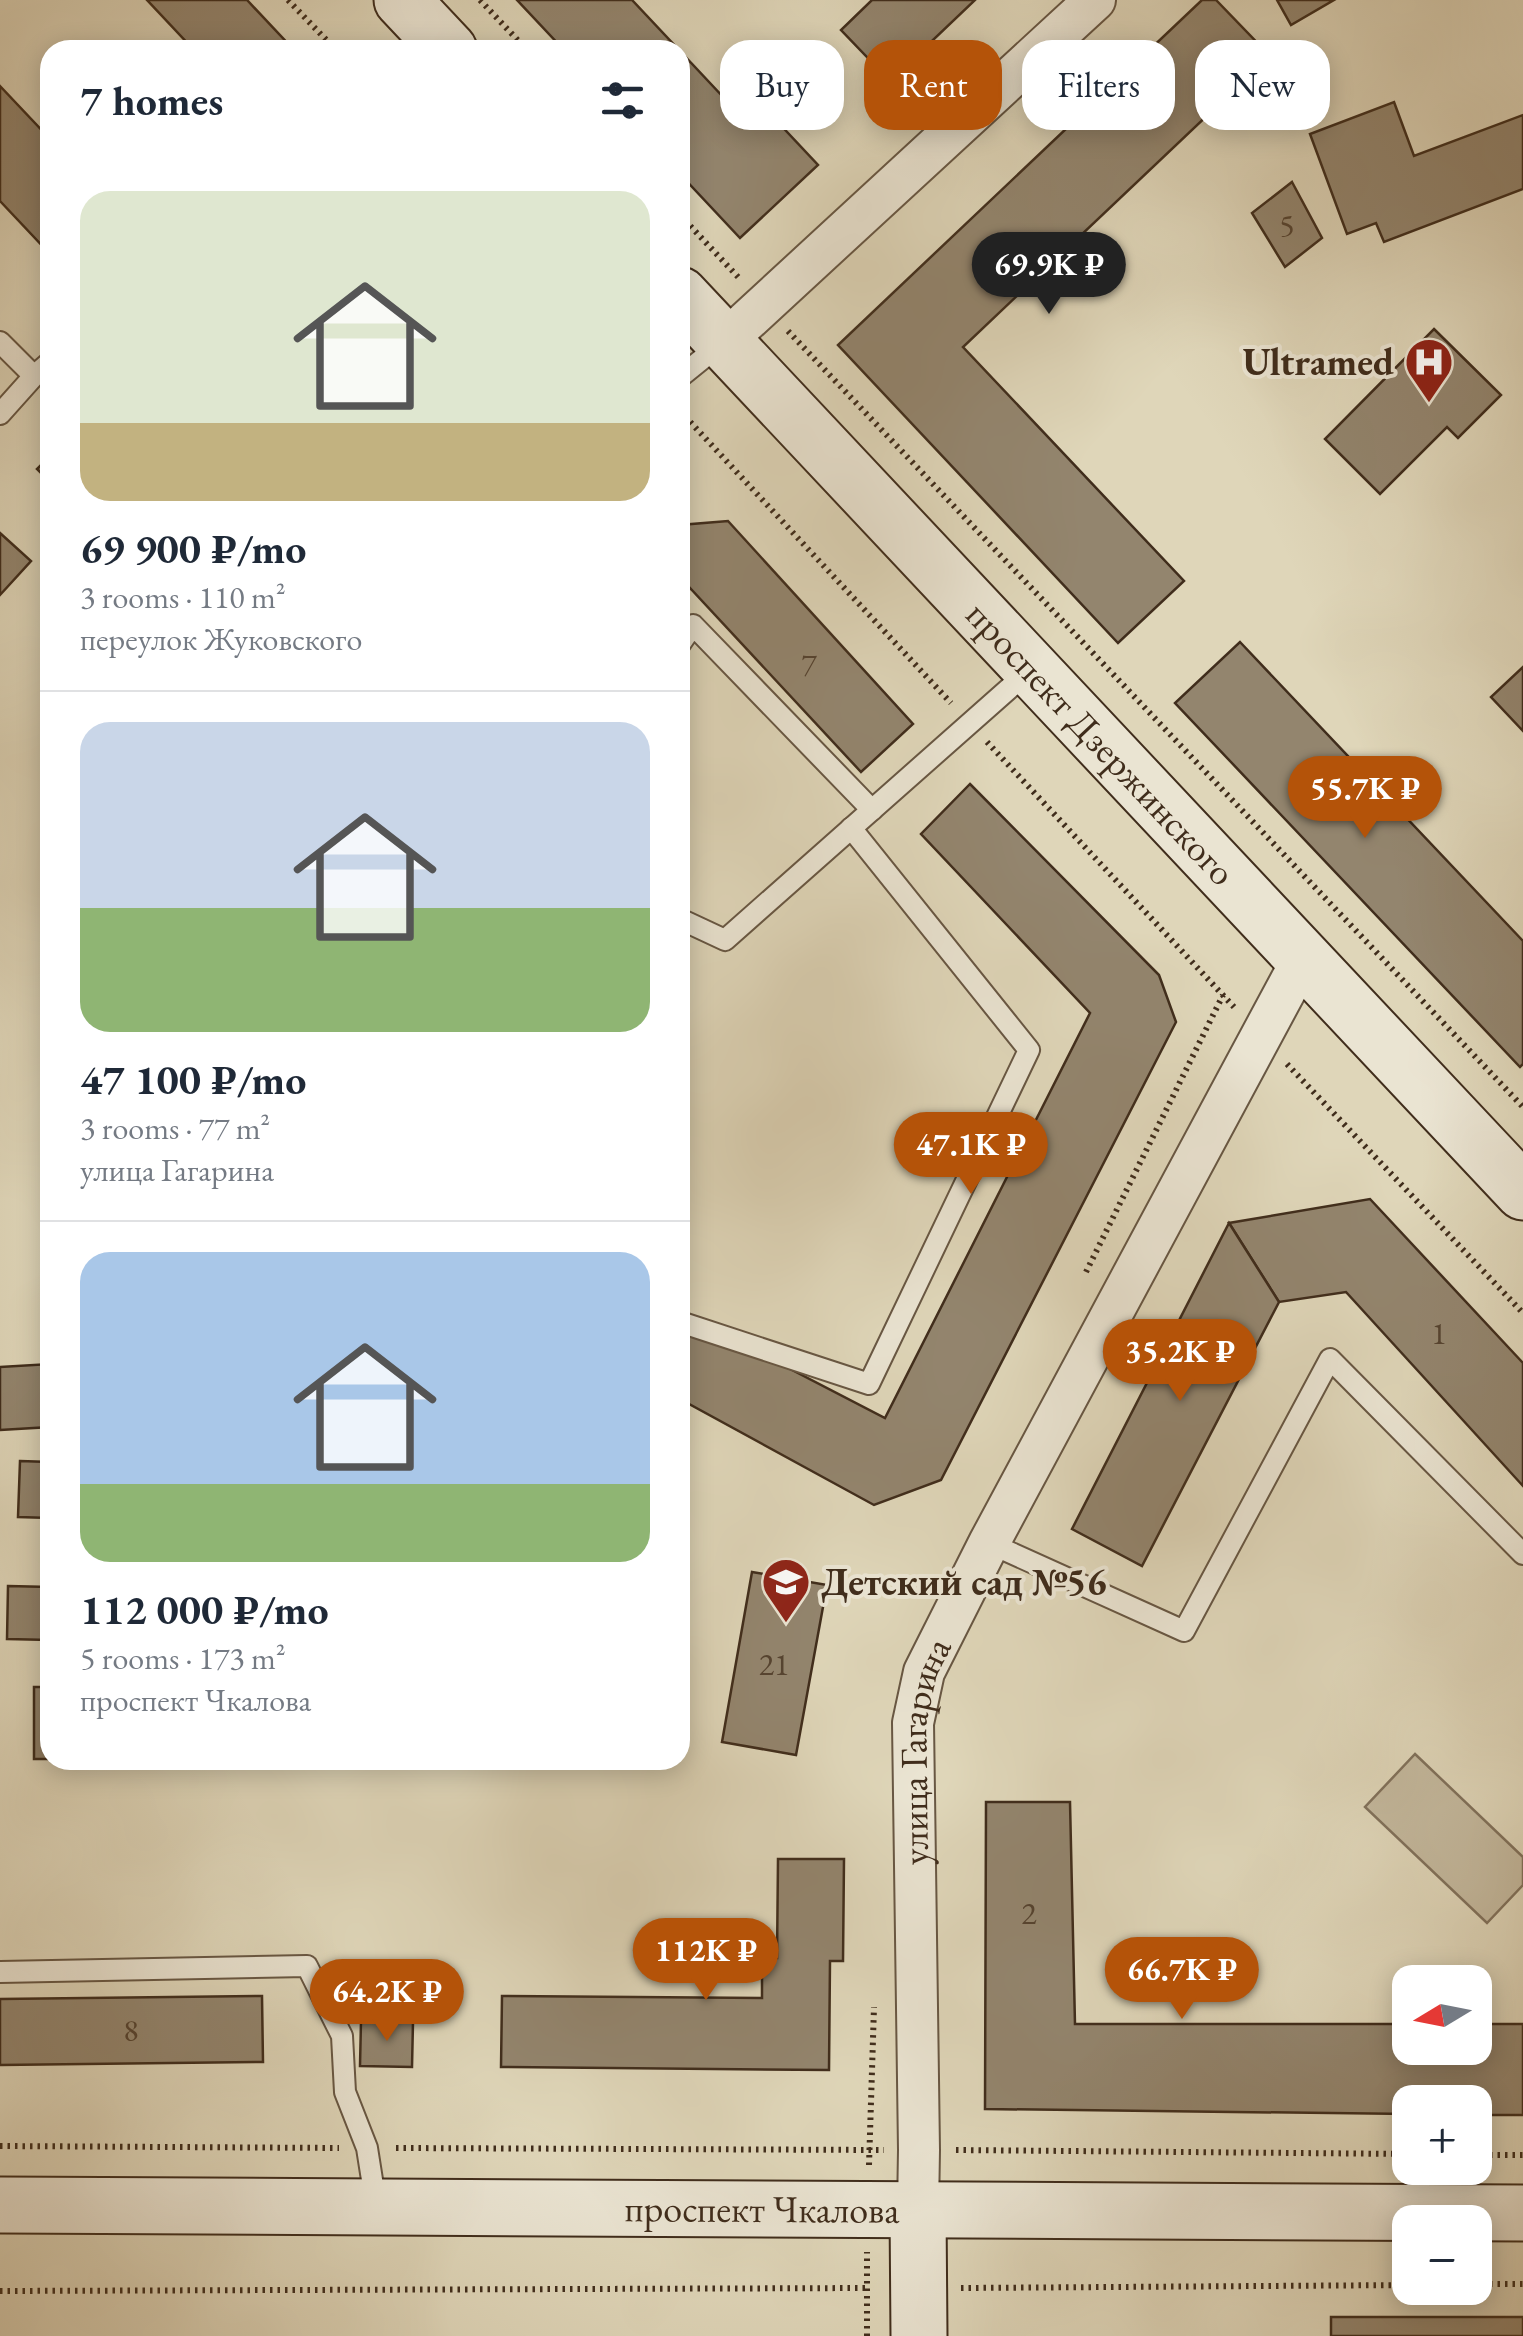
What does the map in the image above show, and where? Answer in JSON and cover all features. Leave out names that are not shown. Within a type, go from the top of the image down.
[{"type":"main road","name":"проспект Дзержинского","points":[[690,306],[1523,1192]]},
{"type":"main road","name":"проспект Чкалова","points":[[0,2205],[1523,2213]]},
{"type":"main road","name":"улица Гагарина","points":[[901,2304],[918,2210]]},
{"type":"street","points":[[724,342],[1095,0]]},
{"type":"street","name":"улица Гагарина","points":[[918,2210],[913,1723],[924,1672],[989,1543],[1303,958]]},
{"type":"lane","points":[[0,342],[40,367]]},
{"type":"lane","points":[[690,369],[724,342]]},
{"type":"lane","points":[[0,414],[40,370]]},
{"type":"lane","points":[[690,629],[693,625],[872,810]]},
{"type":"lane","points":[[690,924],[726,940],[1031,669]]},
{"type":"lane","points":[[690,1325],[869,1384],[1029,1050],[851,828]]},
{"type":"lane","points":[[989,1543],[1184,1631],[1330,1359],[1523,1554]]},
{"type":"lane","points":[[0,1972],[307,1966],[342,2036],[345,2092],[368,2148],[376,2207]]},
{"type":"path","points":[[288,0],[326,40]]},
{"type":"path","points":[[480,0],[517,40]]},
{"type":"path","points":[[690,226],[1523,1107]]},
{"type":"path","points":[[690,422],[1523,1312]]},
{"type":"path","points":[[0,2146],[1392,2154]]},
{"type":"path","points":[[1492,2155],[1523,2155]]},
{"type":"path","points":[[1492,2284],[1523,2284]]},
{"type":"path","points":[[0,2291],[901,2304],[1392,2286]]},
{"type":"path","points":[[867,2336],[901,2304]]},
{"type":"shaded area","points":[[1415,1754],[1523,1857],[1523,1885],[1487,1923],[1365,1807]]},
{"type":"building","points":[[147,0],[247,0],[285,40],[185,40]]},
{"type":"building","points":[[517,0],[632,0],[670,40],[555,40]]},
{"type":"building","points":[[872,0],[975,0],[933,40],[864,40],[864,54],[841,30]]},
{"type":"building","points":[[1202,0],[1216,0],[1255,40],[1195,40],[1195,127],[963,347],[1184,581],[1118,643],[838,345],[1065,130],[1175,130],[1175,40],[1160,40]]},
{"type":"building","points":[[1277,0],[1334,0],[1291,25]]},
{"type":"building","points":[[690,62],[720,94],[720,130],[785,130],[818,165],[740,238],[690,185]]},
{"type":"building","points":[[0,86],[40,128],[40,243],[0,201]]},
{"type":"building","points":[[1394,102],[1414,156],[1523,115],[1523,189],[1384,242],[1376,223],[1347,234],[1310,134],[1330,130],[1330,126]]},
{"type":"building","points":[[1292,182],[1322,238],[1285,267],[1252,213]]},
{"type":"building","points":[[1434,329],[1501,395],[1458,438],[1447,427],[1380,494],[1325,439]]},
{"type":"building","points":[[728,521],[913,724],[861,772],[690,588],[690,524]]},
{"type":"building","points":[[0,533],[31,561],[0,595]]},
{"type":"building","points":[[1240,642],[1523,941],[1520,1067],[1175,703]]},
{"type":"building","points":[[1523,667],[1523,731],[1491,697]]},
{"type":"building","points":[[970,784],[1159,975],[1176,1022],[941,1480],[874,1505],[690,1404],[690,1317],[885,1418],[1090,1013],[921,834]]},
{"type":"building","points":[[1370,1199],[1523,1363],[1523,1486],[1346,1292],[1279,1302],[1229,1223]]},
{"type":"building","points":[[1229,1223],[1279,1302],[1142,1566],[1072,1529]]},
{"type":"building","points":[[40,1365],[40,1428],[0,1430],[0,1367]]},
{"type":"building","points":[[20,1461],[40,1462],[40,1518],[18,1517]]},
{"type":"building","points":[[752,1572],[827,1585],[796,1755],[722,1742]]},
{"type":"building","points":[[8,1586],[40,1587],[40,1640],[7,1639]]},
{"type":"building","points":[[34,1687],[40,1687],[40,1759],[34,1759]]},
{"type":"building","points":[[986,1802],[1070,1802],[1075,2024],[1392,2024],[1392,2065],[1492,2065],[1492,2024],[1523,2024],[1523,2115],[1492,2115],[1492,2085],[1392,2085],[1392,2114],[985,2109]]},
{"type":"building","points":[[778,1859],[844,1859],[843,1961],[830,1961],[829,2070],[501,2067],[502,1996],[762,1998],[762,1958],[777,1958]]},
{"type":"building","points":[[262,1996],[263,2062],[0,2065],[0,1999]]},
{"type":"building","points":[[361,2021],[413,2022],[412,2067],[360,2066]]},
{"type":"building","points":[[1331,2317],[1523,2317],[1523,2336],[1331,2336]]},
{"type":"place","name":"Ultramed","points":[[1429,404]]},
{"type":"place","name":"Детский сад №56","points":[[786,1624]]}]
